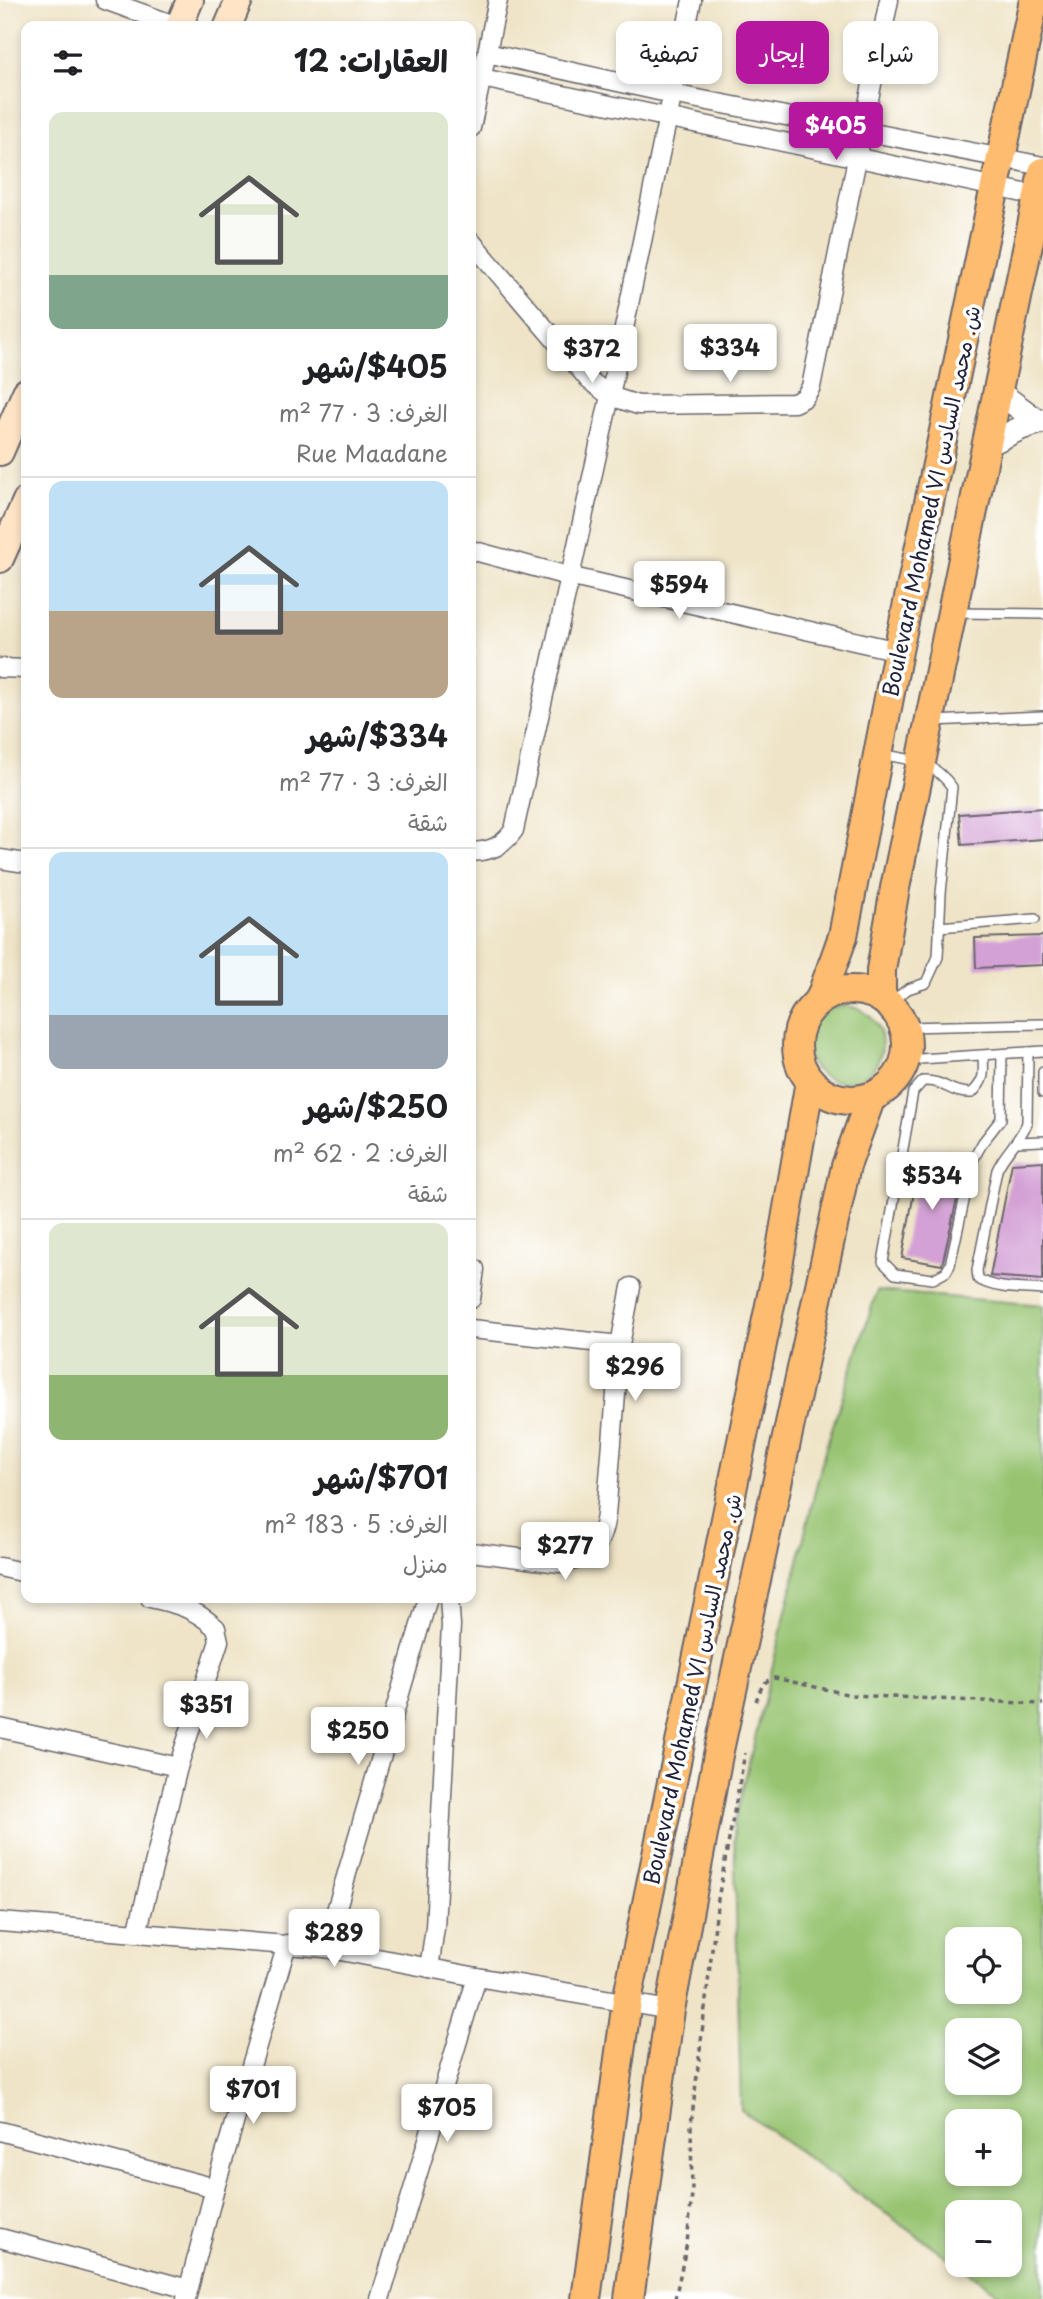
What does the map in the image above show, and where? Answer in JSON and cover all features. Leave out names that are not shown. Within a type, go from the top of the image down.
[{"type":"main road","points":[[180,21],[190,0]]},
{"type":"main road","name":"Boulevard Mohamed VI ش. محمد السادس","points":[[820,1000],[843,936],[898,651],[1034,0]]},
{"type":"main road","name":"Boulevard Mohamed VI ش. محمد السادس","points":[[885,1001],[885,942],[1041,184]]},
{"type":"main road","points":[[0,452],[21,404]]},
{"type":"main road","points":[[0,559],[21,512]]},
{"type":"main road","points":[[855,989],[873,993],[885,1001],[905,1027],[908,1044],[905,1060],[892,1083],[871,1097],[849,1100],[828,1094],[810,1082],[801,1066],[797,1048],[799,1029],[807,1013],[820,1000],[837,992],[855,989]]},
{"type":"main road","name":"Boulevard Mohamed VI ش. محمد السادس","points":[[586,2299],[627,2001],[778,1266],[810,1082]]},
{"type":"main road","name":"Boulevard Mohamed VI ش. محمد السادس","points":[[629,2299],[670,2010],[718,1755],[846,1166],[871,1097]]},
{"type":"main road","points":[[778,1266],[823,1273]]},
{"type":"street","points":[[105,0],[164,21]]},
{"type":"street","points":[[476,105],[498,0]]},
{"type":"street","points":[[476,852],[489,851],[506,842],[514,830],[568,576],[610,396],[692,0]]},
{"type":"street","points":[[476,247],[589,380],[610,396],[638,405],[794,402],[804,398],[811,387],[889,0]]},
{"type":"street","points":[[487,53],[672,94],[1043,166]]},
{"type":"street","points":[[482,78],[995,186],[1041,184]]},
{"type":"street","points":[[998,392],[1041,421]]},
{"type":"street","points":[[987,445],[1041,421]]},
{"type":"street","points":[[476,551],[568,576],[898,651]]},
{"type":"street","points":[[0,668],[21,669]]},
{"type":"street","points":[[0,859],[21,862]]},
{"type":"street","points":[[476,1553],[560,1563],[587,1557],[598,1545],[604,1531],[620,1345],[631,1287]]},
{"type":"street","points":[[476,1330],[620,1345]]},
{"type":"street","points":[[0,1567],[21,1572]]},
{"type":"street","points":[[137,1933],[177,1767],[219,1634],[216,1628],[195,1611],[175,1603]]},
{"type":"street","points":[[325,1948],[427,1603]]},
{"type":"street","points":[[429,1968],[435,1928],[445,1749],[451,1625],[449,1603]]},
{"type":"street","points":[[0,1728],[177,1767]]},
{"type":"street","points":[[1,1926],[137,1933],[325,1948],[670,2010]]},
{"type":"street","points":[[0,2238],[187,2294],[215,2188],[288,1944]]},
{"type":"street","points":[[380,2299],[477,1977]]},
{"type":"street","points":[[0,2131],[215,2188]]},
{"type":"lane","points":[[953,613],[1043,614]]},
{"type":"lane","points":[[931,722],[1043,716]]},
{"type":"lane","points":[[878,754],[922,763],[940,771],[953,787],[938,957],[926,983],[885,1001]]},
{"type":"lane","points":[[939,927],[1035,919]]},
{"type":"lane","points":[[905,1027],[1043,1024]]},
{"type":"lane","points":[[905,1060],[1043,1051]]},
{"type":"lane","points":[[1028,1052],[1028,1112],[1023,1132],[997,1170],[977,1270],[978,1279],[985,1283],[1043,1290]]},
{"type":"lane","points":[[983,1056],[984,1073],[981,1084],[972,1093],[959,1094],[934,1080],[923,1081],[913,1092],[883,1262],[895,1274],[933,1279],[946,1272],[950,1265],[973,1160],[983,1142],[1002,1119],[1002,1054]]},
{"type":"lane","points":[[1043,1072],[1043,1093]]},
{"type":"lane","points":[[1017,1142],[1043,1140]]},
{"type":"path","points":[[756,1701],[767,1680],[778,1678],[851,1695],[1043,1703]]},
{"type":"path","points":[[675,2299],[687,2244],[692,2194],[691,2125],[714,1926],[745,1752]]},
{"type":"green space","points":[[844,1006],[858,1009],[871,1017],[879,1030],[882,1044],[879,1058],[871,1071],[858,1079],[844,1082],[830,1079],[817,1071],[809,1058],[806,1044],[809,1030],[817,1017],[830,1009]]},
{"type":"green space","points":[[877,1291],[1043,1305],[1043,2299],[1006,2299],[976,2277],[1022,2277],[1022,2200],[945,2200],[945,2255],[741,2110],[734,1825],[825,1450]]},
{"type":"building","points":[[1043,808],[1043,839],[962,845],[959,814]]},
{"type":"building","points":[[1043,936],[1043,965],[976,968],[975,938]]},
{"type":"building","points":[[920,1160],[964,1168],[942,1265],[902,1258]]},
{"type":"building","points":[[1043,1161],[1043,1280],[990,1276],[1012,1163]]}]
